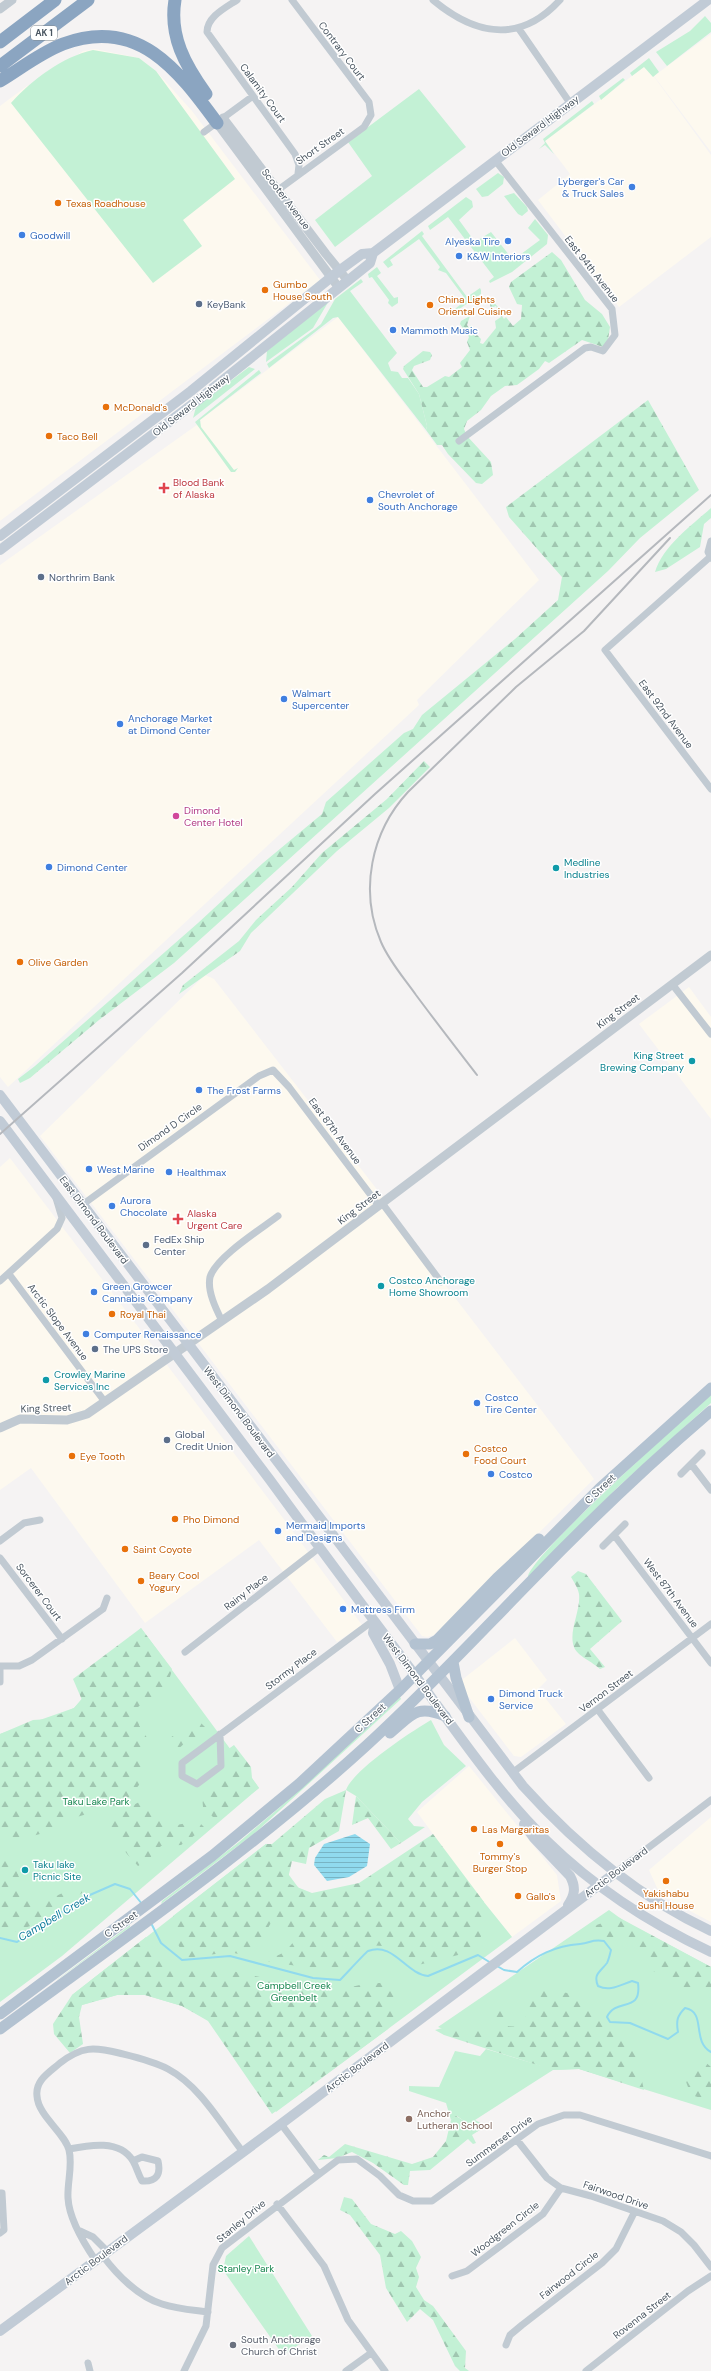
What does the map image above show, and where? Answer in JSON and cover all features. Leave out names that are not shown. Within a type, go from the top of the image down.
[{"type":"highway","name":"AK 1","points":[[0,42],[55,0]]},
{"type":"highway","name":"AK 1","points":[[0,66],[88,0]]},
{"type":"highway","points":[[175,0],[173,20],[179,50],[220,120]]},
{"type":"highway","points":[[0,81],[43,54],[63,44],[93,38],[122,40],[145,48],[166,62],[220,120]]},
{"type":"main road","name":"Old Seward Highway","points":[[0,536],[185,396],[340,270],[362,254],[373,253],[708,0]]},
{"type":"main road","name":"Old Seward Highway","points":[[0,550],[198,400],[348,281],[370,263],[373,253]]},
{"type":"main road","name":"East Dimond Boulevard","points":[[0,1094],[188,1345]]},
{"type":"main road","name":"East Dimond Boulevard","points":[[0,1121],[176,1353]]},
{"type":"main road","name":"West Dimond Boulevard","points":[[188,1345],[512,1773],[564,1830],[615,1873],[647,1896],[687,1920],[711,1931]]},
{"type":"main road","name":"West Dimond Boulevard","points":[[176,1353],[425,1690],[504,1793],[544,1839],[598,1885],[636,1912],[672,1933],[711,1952]]},
{"type":"main road","name":"C Street","points":[[0,2014],[165,1892],[268,1812],[415,1676],[578,1510],[711,1388]]},
{"type":"main road","name":"C Street","points":[[0,2029],[178,1899],[314,1792],[425,1690],[569,1542],[711,1411]]},
{"type":"main road","points":[[415,1644],[430,1644],[437,1640],[537,1540],[578,1510]]},
{"type":"main road","points":[[374,1621],[374,1633],[390,1664],[400,1690]]},
{"type":"main road","points":[[453,1662],[456,1678],[469,1717]]},
{"type":"main road","points":[[314,1792],[337,1780],[404,1721],[419,1711],[429,1709],[445,1716]]},
{"type":"main road","points":[[504,1793],[534,1838],[570,1876],[574,1884],[574,1896],[565,1911]]},
{"type":"main road","name":"Arctic Boulevard","points":[[0,2331],[281,2124],[615,1873]]},
{"type":"street","points":[[0,9],[12,0]]},
{"type":"street","name":"Calamity Court","points":[[237,0],[210,20],[207,25],[207,32],[294,154],[299,165],[298,174]]},
{"type":"street","name":"Contrary Court","points":[[292,0],[369,102],[371,115]]},
{"type":"street","points":[[433,0],[465,23],[490,29],[519,29],[543,15],[560,0]]},
{"type":"street","points":[[519,29],[570,103]]},
{"type":"street","points":[[204,132],[253,96]]},
{"type":"street","name":"Short Street","points":[[278,190],[364,127],[371,115]]},
{"type":"street","name":"Scooter Avenue","points":[[220,120],[278,190],[348,281]]},
{"type":"street","name":"Scooter Avenue","points":[[220,120],[339,288]]},
{"type":"street","name":"East 94th Avenue","points":[[459,441],[585,348],[591,347],[603,351],[615,335],[612,309],[495,160]]},
{"type":"street","points":[[710,558],[708,547],[711,541]]},
{"type":"street","name":"East 92nd Avenue","points":[[710,558],[605,650],[711,789]]},
{"type":"street","name":"King Street","points":[[0,1428],[20,1419],[67,1420],[81,1417],[105,1402],[222,1321],[381,1205],[711,954]]},
{"type":"street","points":[[672,984],[711,1034]]},
{"type":"street","name":"East 87th Avenue","points":[[273,1070],[289,1087],[381,1205]]},
{"type":"street","name":"Dimond D Circle","points":[[82,1204],[259,1076],[273,1070]]},
{"type":"street","points":[[0,1281],[9,1274],[60,1223],[62,1218],[55,1195]]},
{"type":"street","points":[[381,1205],[441,1282]]},
{"type":"street","points":[[222,1321],[211,1294],[210,1278],[213,1271],[223,1259],[278,1216]]},
{"type":"street","name":"Arctic Slope Avenue","points":[[9,1274],[105,1402]]},
{"type":"street","points":[[681,1474],[702,1454]]},
{"type":"street","points":[[690,1464],[711,1490]]},
{"type":"street","points":[[0,1541],[24,1523],[40,1520]]},
{"type":"street","points":[[603,1546],[624,1524]]},
{"type":"street","name":"West 87th Avenue","points":[[614,1535],[711,1663]]},
{"type":"street","name":"Rainy Place","points":[[185,1652],[319,1548]]},
{"type":"street","name":"Sorcerer Court","points":[[0,1558],[62,1639]]},
{"type":"street","points":[[0,1682],[0,1667],[19,1666],[32,1660],[103,1609],[107,1598]]},
{"type":"street","name":"Stormy Place","points":[[220,1734],[220,1766],[197,1784],[182,1776],[182,1763],[220,1734],[374,1621]]},
{"type":"street","name":"Vernon Street","points":[[512,1773],[711,1624]]},
{"type":"street","points":[[598,1710],[649,1778]]},
{"type":"street","name":"Arctic Boulevard","points":[[615,1873],[711,1800]]},
{"type":"street","points":[[102,2256],[84,2244],[80,2231],[72,2217],[68,2199],[69,2149],[37,2101],[38,2085],[42,2078],[65,2060],[80,2050],[90,2048],[136,2057],[168,2070],[189,2086],[208,2107],[243,2152]]},
{"type":"street","name":"Summerset Drive","points":[[318,2173],[338,2160],[357,2159],[380,2176],[399,2195],[413,2201],[432,2201],[548,2119],[564,2115],[580,2115],[711,2156]]},
{"type":"street","points":[[281,2124],[318,2173]]},
{"type":"street","name":"Fairwood Drive","points":[[517,2140],[547,2178],[562,2188],[591,2196],[663,2221],[681,2232],[694,2245],[711,2267]]},
{"type":"street","points":[[69,2149],[88,2145],[108,2145],[123,2151],[133,2161]]},
{"type":"street","name":"Stanley Drive","points":[[184,2371],[206,2326],[213,2265],[222,2248],[318,2173]]},
{"type":"street","name":"Woodgreen Circle","points":[[452,2276],[467,2271],[543,2214],[562,2188]]},
{"type":"street","points":[[0,2193],[2,2193],[4,2230],[0,2233]]},
{"type":"street","points":[[277,2204],[324,2266],[348,2320],[385,2371]]},
{"type":"street","name":"Fairwood Circle","points":[[506,2345],[510,2335],[522,2324],[602,2263],[616,2249],[634,2212]]},
{"type":"street","points":[[80,2231],[93,2237],[102,2256],[110,2266],[147,2298],[162,2304],[208,2312]]},
{"type":"street","name":"Rovenna Street","points":[[586,2371],[688,2291],[711,2276]]},
{"type":"street","points":[[346,2371],[371,2353]]},
{"type":"street","points":[[88,2363],[90,2371]]},
{"type":"shaded area","points":[[711,34],[711,152],[654,76]]},
{"type":"shaded area","points":[[95,49],[139,58],[156,71],[192,111],[320,280],[0,521],[0,106],[27,86],[37,82],[83,51]]},
{"type":"shaded area","name":"Lyberger's Car & Truck Sales","points":[[644,67],[647,67],[711,155],[711,237],[619,307],[538,200],[570,174],[545,141]]},
{"type":"shaded area","name":"Dimond Center","points":[[338,317],[539,580],[417,700],[419,705],[8,1087],[0,1077],[0,565],[201,422],[200,420]]},
{"type":"shaded area","points":[[205,975],[214,979],[382,1196],[387,1209],[594,1479],[434,1635],[427,1637],[422,1636],[40,1136]]},
{"type":"shaded area","points":[[689,987],[711,1017],[711,1119],[639,1024]]},
{"type":"shaded area","points":[[10,1158],[280,1514],[362,1625],[337,1642],[259,1540],[145,1623],[31,1468],[0,1490],[0,1167]]},
{"type":"shaded area","points":[[515,1638],[547,1680],[538,1689],[566,1724],[521,1757],[514,1756],[458,1683]]},
{"type":"shaded area","points":[[469,1766],[557,1875],[561,1901],[512,1937],[471,1886],[417,1812]]},
{"type":"shaded area","points":[[711,1817],[711,1922],[671,1901],[658,1890],[649,1870]]},
{"type":"green space","points":[[705,16],[711,23],[711,32],[667,66],[656,52],[690,31]]},
{"type":"green space","points":[[93,50],[139,58],[156,71],[235,179],[183,220],[202,246],[153,283],[11,103],[49,70],[81,53]]},
{"type":"green space","points":[[649,58],[659,72],[653,77],[644,67],[632,76],[630,73]]},
{"type":"green space","points":[[623,78],[625,80],[601,100],[599,96]]},
{"type":"green space","points":[[419,89],[466,147],[335,247],[315,220],[372,176],[348,142]]},
{"type":"green space","points":[[592,101],[594,104],[545,141],[554,154],[545,145],[539,149],[545,143],[543,139]]},
{"type":"green space","points":[[498,173],[504,177],[503,184],[488,196],[482,197],[476,189]]},
{"type":"green space","points":[[514,193],[527,207],[528,211],[522,216],[518,214],[504,196]]},
{"type":"green space","points":[[466,197],[472,201],[473,207],[459,220],[475,242],[491,232],[513,260],[540,240],[528,228],[535,219],[548,235],[547,244],[512,272],[490,283],[489,281],[494,277],[448,217],[430,230],[428,226]]},
{"type":"green space","points":[[422,231],[424,234],[422,236],[467,297],[480,288],[481,290],[481,294],[452,314],[450,313],[466,300],[446,273],[438,270],[440,267],[419,239],[390,260],[393,265],[388,268],[383,262]]},
{"type":"green space","points":[[552,252],[561,260],[585,300],[602,314],[610,327],[608,340],[603,347],[582,340],[549,363],[545,361],[539,369],[517,385],[505,386],[491,396],[481,410],[467,421],[464,429],[467,436],[491,462],[493,475],[482,484],[476,483],[448,454],[442,445],[437,445],[426,430],[427,426],[419,394],[403,369],[404,366],[423,351],[430,352],[432,355],[430,360],[414,366],[412,370],[423,387],[427,387],[445,376],[449,377],[462,367],[460,363],[470,350],[467,342],[469,337],[460,324],[461,321],[470,316],[467,325],[469,328],[471,325],[475,336],[477,335],[481,339],[480,343],[483,344],[496,328],[495,321],[501,317],[496,306],[491,308],[489,301],[491,299],[504,314],[502,316],[504,319],[506,317],[513,326],[521,319],[522,305],[517,304],[509,287],[511,282]]},
{"type":"green space","points":[[377,267],[381,273],[377,276],[394,298],[398,297],[398,303],[392,307],[388,303],[389,300],[372,277],[369,278],[368,274]]},
{"type":"green space","points":[[361,279],[363,282],[350,291],[397,353],[388,363],[391,371],[398,372],[402,378],[408,378],[419,394],[427,426],[426,430],[338,317],[333,318],[269,368],[267,364],[321,324],[335,299]]},
{"type":"green space","points":[[330,299],[313,328],[266,362],[267,351]]},
{"type":"green space","points":[[249,367],[255,369],[193,418],[196,407]]},
{"type":"green space","points":[[259,370],[261,373],[200,420],[201,427],[234,470],[238,468],[235,472],[231,472],[195,422]]},
{"type":"green space","points":[[648,400],[699,490],[640,538],[608,571],[174,963],[99,1020],[30,1078],[20,1083],[18,1079],[35,1066],[198,923],[263,863],[322,814],[326,802],[404,733],[413,729],[422,715],[515,639],[558,600],[562,577],[509,517],[506,507]]},
{"type":"green space","points":[[711,508],[711,518],[704,524],[700,547],[666,569],[655,572],[664,554],[678,537]]},
{"type":"green space","points":[[424,761],[430,767],[389,808],[337,851],[251,933],[240,951],[179,994],[183,985],[239,941],[256,920],[292,887],[322,853],[387,799]]},
{"type":"green space","points":[[711,1395],[711,1403],[618,1487],[528,1577],[535,1565],[579,1517],[642,1457]]},
{"type":"green space","points":[[578,1571],[586,1574],[622,1621],[590,1649],[605,1667],[600,1669],[578,1653],[574,1647],[573,1628],[578,1607],[579,1594],[571,1577]]},
{"type":"green space","name":"Taku Lake Park","points":[[141,1628],[259,1788],[62,1956],[0,2002],[0,1734],[74,1708]]},
{"type":"green space","points":[[141,1628],[172,1669],[164,1688],[138,1707],[139,1725],[149,1741],[139,1751],[148,1762],[139,1785],[125,1802],[77,1817],[52,1831],[24,1838],[0,1840],[0,1734],[33,1720],[49,1719],[74,1708],[82,1700],[73,1679]]},
{"type":"green space","points":[[400,1697],[401,1699],[255,1833],[161,1904],[162,1901],[239,1842],[279,1808]]},
{"type":"green space","points":[[197,1719],[212,1734],[189,1739],[173,1754],[170,1738]]},
{"type":"green space","points":[[431,1720],[444,1745],[466,1766],[422,1802],[408,1819],[414,1826],[425,1827],[401,1843],[356,1796],[346,1790],[351,1782],[371,1762]]},
{"type":"green space","points":[[234,1745],[251,1767],[252,1778],[259,1788],[222,1817],[214,1818],[203,1807],[202,1795],[198,1792],[208,1789],[231,1768],[227,1750]]},
{"type":"green space","points":[[346,1790],[339,1831],[309,1848],[306,1864],[292,1861],[287,1883],[312,1893],[359,1883],[433,1834],[484,1902],[483,1916],[485,1928],[474,1951],[418,1965],[397,1947],[368,1945],[341,1968],[304,1967],[258,1960],[259,1958],[275,1956],[283,1953],[294,1941],[272,1921],[254,1952],[247,1956],[230,1952],[186,1958],[176,1941],[173,1916],[266,1844],[272,1844],[325,1799]]},
{"type":"green space","points":[[356,1796],[401,1843],[391,1849],[368,1818],[352,1825]]},
{"type":"green space","points":[[145,1799],[171,1826],[198,1821],[205,1828],[181,1845],[161,1846],[148,1860],[138,1866],[127,1854],[106,1824],[110,1817]]},
{"type":"green space","name":"Campbell Creek Greenbelt","points":[[266,1844],[312,1906],[471,1886],[512,1937],[276,2112],[208,2020],[182,2006],[145,1995],[117,1995],[82,2005],[72,1995]]},
{"type":"green space","points":[[15,1847],[10,1854],[26,1895],[43,1902],[82,1884],[82,1893],[33,1925],[0,1937],[0,1858]]},
{"type":"green space","points":[[609,1910],[624,1921],[711,1967],[711,2110],[579,2069],[553,2070],[475,2120],[471,2126],[457,2116],[451,2120],[446,2103],[409,2091],[409,2086],[439,2087],[455,2051],[480,2056],[486,2049],[542,2066],[438,2027]]},
{"type":"green space","points":[[618,1917],[711,1967],[711,1992],[686,1990],[653,1971],[646,1954],[634,1941],[594,1936],[594,1926]]},
{"type":"green space","points":[[130,1925],[130,1927],[57,1980],[58,1979]]},
{"type":"green space","points":[[146,1937],[171,1970],[223,1969],[330,1992],[364,1984],[395,1982],[396,2014],[388,2029],[272,2114],[208,2021],[182,2006],[145,1995],[117,1995],[82,2005],[79,2017],[83,2044],[70,2053],[54,2034],[53,2024],[72,1995]]},
{"type":"green space","points":[[542,1989],[574,1994],[635,2050],[644,2090],[579,2069],[553,2070],[444,2035],[435,2030],[446,2027],[495,2030],[489,2009],[504,2001],[509,2012],[506,2026],[522,2027],[527,2021],[522,2004]]},
{"type":"green space","points":[[704,2061],[711,2067],[711,2101],[691,2095],[685,2079]]},
{"type":"green space","points":[[456,2116],[471,2125],[475,2120],[486,2126],[472,2135],[476,2143],[473,2144],[468,2139],[430,2170],[410,2171],[408,2185],[404,2185],[373,2163],[352,2152],[337,2158],[318,2160],[324,2155],[329,2157],[345,2144],[412,2164],[433,2157],[446,2141],[451,2120]]},
{"type":"green space","points":[[344,2197],[352,2199],[371,2224],[395,2234],[401,2231],[412,2241],[421,2257],[416,2268],[419,2277],[416,2287],[424,2300],[433,2306],[466,2351],[465,2368],[469,2371],[460,2371],[455,2366],[433,2320],[420,2309],[407,2322],[386,2288],[380,2255],[350,2215],[340,2210]]},
{"type":"green space","name":"Stanley Park","points":[[249,2236],[312,2336],[283,2355],[223,2270],[226,2256]]},
{"type":"water","points":[[355,1834],[370,1844],[367,1866],[349,1877],[327,1881],[314,1865],[315,1858],[324,1844]]},
{"type":"waterway","name":"Campbell Creek","points":[[0,1938],[17,1942],[83,1898],[115,1884],[130,1889],[142,1904]]},
{"type":"waterway","name":"Campbell Creek","points":[[151,1923],[161,1943],[182,1960],[230,1956],[313,1978],[340,1980],[368,1951],[377,1949],[385,1950],[413,1970],[428,1976],[478,1955],[491,1963]]},
{"type":"waterway","name":"Campbell Creek","points":[[497,1966],[504,1970],[517,1972],[539,1956],[554,1949],[594,1941],[604,1941],[611,1950],[607,1963],[597,1976],[596,1979],[598,1986],[602,1988],[611,1988],[632,1981],[638,1983],[638,1993],[636,1999],[611,2011],[607,2017],[610,2022],[630,2023],[668,2039],[678,2032],[678,2019],[685,2008],[692,2011],[696,2015],[702,2041],[705,2047],[711,2052]]},
{"type":"railway","points":[[0,1134],[182,973],[375,794],[711,495]]},
{"type":"railway","points":[[477,1075],[397,969],[381,942],[374,923],[370,883],[372,863],[377,844],[385,825],[395,808],[408,792],[516,687],[584,631],[670,538]]},
{"type":"place","name":"Lyberger's Car & Truck Sales","points":[[632,187]]},
{"type":"place","name":"Texas Roadhouse","points":[[58,203]]},
{"type":"place","name":"Goodwill","points":[[22,235]]},
{"type":"place","name":"Alyeska Tire","points":[[508,241]]},
{"type":"place","name":"K&W Interiors","points":[[459,256]]},
{"type":"place","name":"Gumbo House South","points":[[265,290]]},
{"type":"place","name":"KeyBank","points":[[199,304]]},
{"type":"place","name":"China Lights Oriental Cuisine","points":[[430,305]]},
{"type":"place","name":"Mammoth Music","points":[[393,330]]},
{"type":"place","name":"McDonald's","points":[[106,407]]},
{"type":"place","name":"Taco Bell","points":[[49,436]]},
{"type":"place","name":"Blood Bank of Alaska","points":[[164,488]]},
{"type":"place","name":"Chevrolet of South Anchorage","points":[[370,500]]},
{"type":"place","name":"Northrim Bank","points":[[41,577]]},
{"type":"place","name":"Walmart Supercenter","points":[[284,699]]},
{"type":"place","name":"Anchorage Market at Dimond Center","points":[[120,724]]},
{"type":"place","name":"Dimond Center Hotel","points":[[176,816]]},
{"type":"place","name":"Dimond Center","points":[[49,867]]},
{"type":"place","name":"Medline Industries","points":[[556,868]]},
{"type":"place","name":"Olive Garden","points":[[20,962]]},
{"type":"place","name":"King Street Brewing Company","points":[[692,1061]]},
{"type":"place","name":"The Frost Farms","points":[[199,1090]]},
{"type":"place","name":"West Marine","points":[[89,1169]]},
{"type":"place","name":"Healthmax","points":[[169,1172]]},
{"type":"place","name":"Aurora Chocolate","points":[[112,1206]]},
{"type":"place","name":"Alaska Urgent Care","points":[[178,1219]]},
{"type":"place","name":"FedEx Ship Center","points":[[146,1245]]},
{"type":"place","name":"Costco Anchorage Home Showroom","points":[[381,1286]]},
{"type":"place","name":"Green Growcer Cannabis Company","points":[[94,1292]]},
{"type":"place","name":"Royal Thai","points":[[112,1314]]},
{"type":"place","name":"Computer Renaissance","points":[[86,1334]]},
{"type":"place","name":"The UPS Store","points":[[95,1349]]},
{"type":"place","name":"Crowley Marine Services Inc","points":[[46,1380]]},
{"type":"place","name":"Costco Tire Center","points":[[477,1403]]},
{"type":"place","name":"Global Credit Union","points":[[167,1440]]},
{"type":"place","name":"Costco Food Court","points":[[466,1454]]},
{"type":"place","name":"Eye Tooth","points":[[72,1456]]},
{"type":"place","name":"Costco","points":[[491,1474]]},
{"type":"place","name":"Pho Dimond","points":[[175,1519]]},
{"type":"place","name":"Mermaid Imports and Designs","points":[[278,1531]]},
{"type":"place","name":"Saint Coyote","points":[[125,1549]]},
{"type":"place","name":"Beary Cool Yogury","points":[[141,1581]]},
{"type":"place","name":"Mattress Firm","points":[[343,1609]]},
{"type":"place","name":"Dimond Truck Service","points":[[491,1699]]},
{"type":"place","name":"Las Margaritas","points":[[474,1829]]},
{"type":"place","name":"Tommy's Burger Stop","points":[[500,1844]]},
{"type":"place","name":"Taku lake Picnic Site","points":[[25,1870]]},
{"type":"place","name":"Yakishabu Sushi House","points":[[666,1881]]},
{"type":"place","name":"Gallo's","points":[[518,1896]]},
{"type":"place","name":"Anchor Lutheran School","points":[[409,2119]]},
{"type":"place","name":"South Anchorage Church of Christ","points":[[233,2345]]}]
